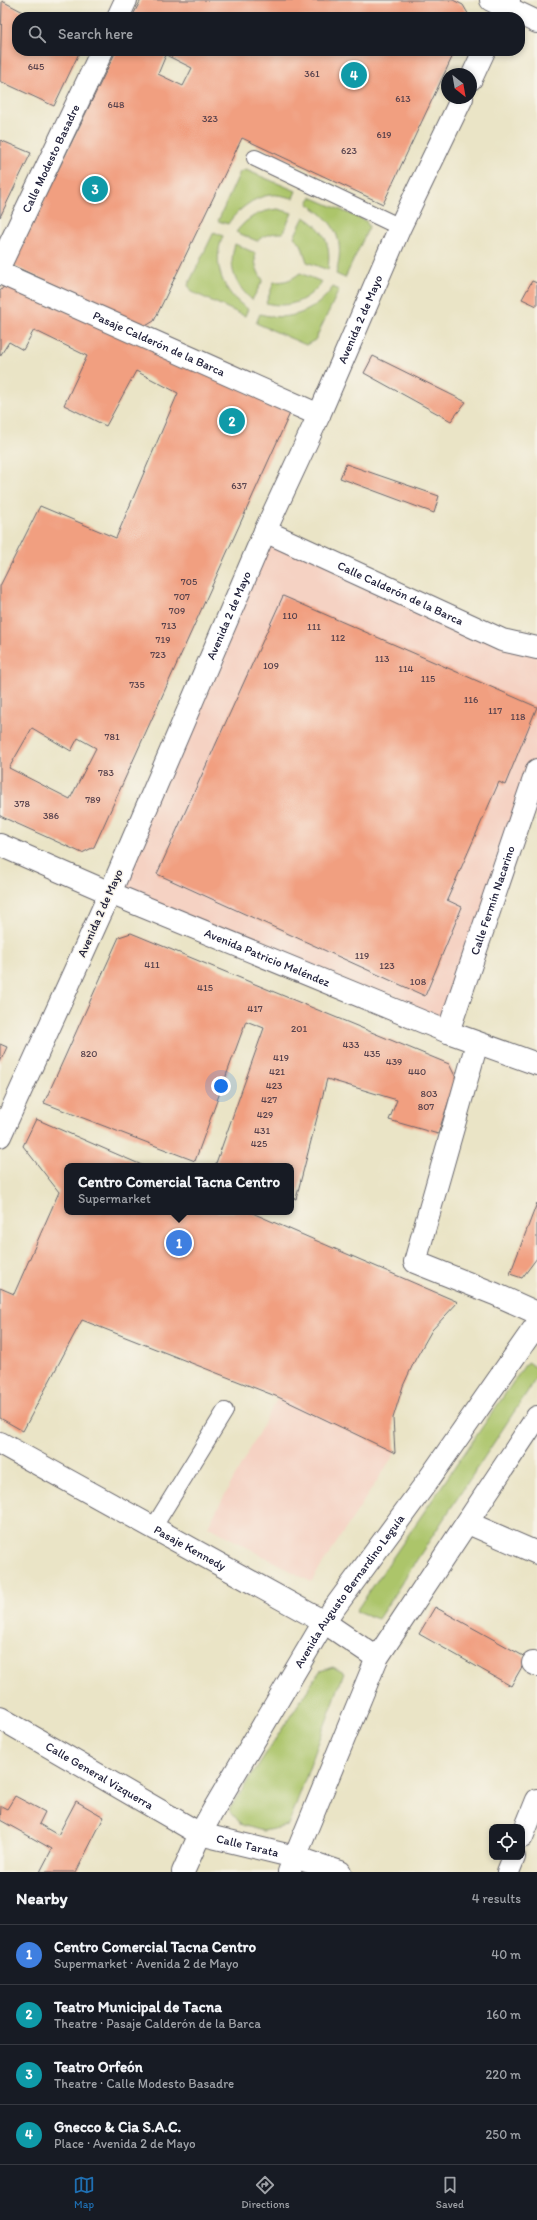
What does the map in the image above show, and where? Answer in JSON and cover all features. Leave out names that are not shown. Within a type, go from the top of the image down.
[{"type":"street","points":[[120,12],[126,0]]},
{"type":"street","points":[[502,6],[515,12]]},
{"type":"street","points":[[525,17],[537,22]]},
{"type":"street","name":"Calle Modesto Basadre","points":[[0,265],[100,56]]},
{"type":"street","points":[[476,68],[482,56]]},
{"type":"street","name":"Avenida 2 de Mayo","points":[[0,1136],[110,893],[265,531],[319,415],[400,227],[459,104]]},
{"type":"street","name":"Pasaje Calderón de la Barca","points":[[0,273],[319,415]]},
{"type":"street","name":"Calle Calderón de la Barca","points":[[265,531],[502,640],[537,648]]},
{"type":"street","name":"Calle Fermín Nacarino","points":[[448,1032],[537,770]]},
{"type":"street","name":"Avenida Patricio Meléndez","points":[[0,845],[110,893],[448,1032],[537,1064]]},
{"type":"street","points":[[476,1043],[415,1262],[495,1294],[537,1313]]},
{"type":"street","name":"Avenida Augusto Bernardino Leguía","points":[[183,1872],[200,1834],[324,1622],[426,1483],[537,1324]]},
{"type":"street","points":[[292,1864],[377,1658],[537,1417]]},
{"type":"street","name":"Pasaje Kennedy","points":[[0,1443],[324,1622],[377,1658]]},
{"type":"street","points":[[468,1523],[537,1553]]},
{"type":"street","name":"Calle General Vizquerra","points":[[0,1718],[200,1834]]},
{"type":"street","points":[[525,1830],[537,1800]]},
{"type":"street","name":"Calle Tarata","points":[[200,1834],[292,1864],[340,1872]]},
{"type":"street","points":[[508,1872],[513,1860]]},
{"type":"lane","points":[[255,158],[400,227]]},
{"type":"lane","points":[[153,1528],[226,1411]]},
{"type":"shaded area","points":[[265,531],[537,648],[537,770],[448,1032],[110,893]]},
{"type":"shaded area","points":[[278,1397],[395,1453],[311,1582],[208,1526]]},
{"type":"green space","points":[[246,170],[296,191],[293,198],[276,195],[265,196],[246,205],[231,219],[228,224],[218,221],[240,172]]},
{"type":"green space","points":[[311,197],[366,221],[369,227],[345,278],[336,274],[340,252],[336,234],[326,218],[308,204]]},
{"type":"green space","points":[[278,209],[292,213],[283,233],[269,234],[257,241],[236,232],[245,222],[254,216],[265,211]]},
{"type":"green space","points":[[304,217],[317,227],[325,239],[329,253],[328,270],[307,262],[301,244],[294,237]]},
{"type":"green space","points":[[214,232],[223,236],[218,257],[222,277],[226,287],[232,295],[239,303],[248,309],[245,316],[192,292],[188,285]]},
{"type":"green space","points":[[235,244],[255,253],[256,267],[263,280],[252,300],[241,288],[234,275],[232,260]]},
{"type":"green space","points":[[300,273],[322,282],[304,299],[297,302],[283,305],[266,303],[274,282],[288,280]]},
{"type":"green space","points":[[333,287],[339,290],[315,340],[306,345],[256,323],[260,314],[281,317],[291,316],[310,309],[326,296]]},
{"type":"green space","points":[[527,1362],[537,1368],[537,1377],[378,1619],[356,1611]]},
{"type":"green space","points":[[333,1667],[344,1673],[288,1826],[263,1831],[242,1825],[229,1810],[320,1671]]},
{"type":"building","points":[[141,0],[453,0],[463,5],[467,12],[135,12]]},
{"type":"building","points":[[2,1],[23,12],[12,12],[12,56],[78,56],[54,106],[0,81]]},
{"type":"building","points":[[114,56],[166,56],[158,74],[183,86],[192,68],[168,56],[453,56],[447,68],[441,68],[441,81],[383,204],[242,138],[154,321],[144,327],[12,265]]},
{"type":"building","points":[[0,140],[31,153],[0,217]]},
{"type":"building","points":[[532,281],[537,283],[537,306],[522,299]]},
{"type":"building","points":[[7,283],[291,411],[94,847],[82,853],[0,816],[0,586],[40,506],[116,538],[178,393],[136,371],[106,426],[64,405],[87,356],[34,330],[23,350],[9,342],[0,356],[0,291]],"holes":[[[32,728],[71,751],[78,738],[96,748],[70,799],[9,768]]]},
{"type":"building","points":[[373,356],[466,402],[451,421],[364,373]]},
{"type":"building","points":[[346,464],[439,496],[434,513],[340,478]]},
{"type":"building","points":[[283,596],[537,707],[505,785],[499,782],[447,900],[462,907],[425,996],[157,874]]},
{"type":"building","points":[[131,933],[449,1064],[456,1078],[438,1134],[389,1120],[397,1100],[327,1079],[296,1199],[294,1198],[294,1163],[216,1163],[264,1028],[246,1021],[195,1161],[44,1103],[119,937]]},
{"type":"building","points":[[0,1044],[7,1047],[0,1062]]},
{"type":"building","points":[[36,1119],[137,1163],[64,1163],[64,1215],[257,1215],[458,1302],[432,1330],[415,1360],[403,1386],[393,1418],[395,1453],[278,1397],[82,1320],[23,1431],[0,1418],[0,1288],[14,1294],[59,1192],[23,1146]]},
{"type":"building","points":[[537,1203],[537,1258],[522,1278],[510,1274]]},
{"type":"building","points":[[435,1607],[527,1658],[511,1686],[419,1634]]},
{"type":"building","points":[[15,1796],[45,1812],[39,1824],[58,1835],[76,1801],[104,1817],[76,1872],[40,1872],[52,1849],[0,1820],[1,1806],[7,1809]]},
{"type":"place","name":"Gnecco & Cia S.A.C.","points":[[354,75]]},
{"type":"place","name":"Teatro Orfeón","points":[[95,189]]},
{"type":"place","name":"Teatro Municipal de Tacna","points":[[232,421]]},
{"type":"place","name":"Centro Comercial Tacna Centro","points":[[179,1243]]}]
